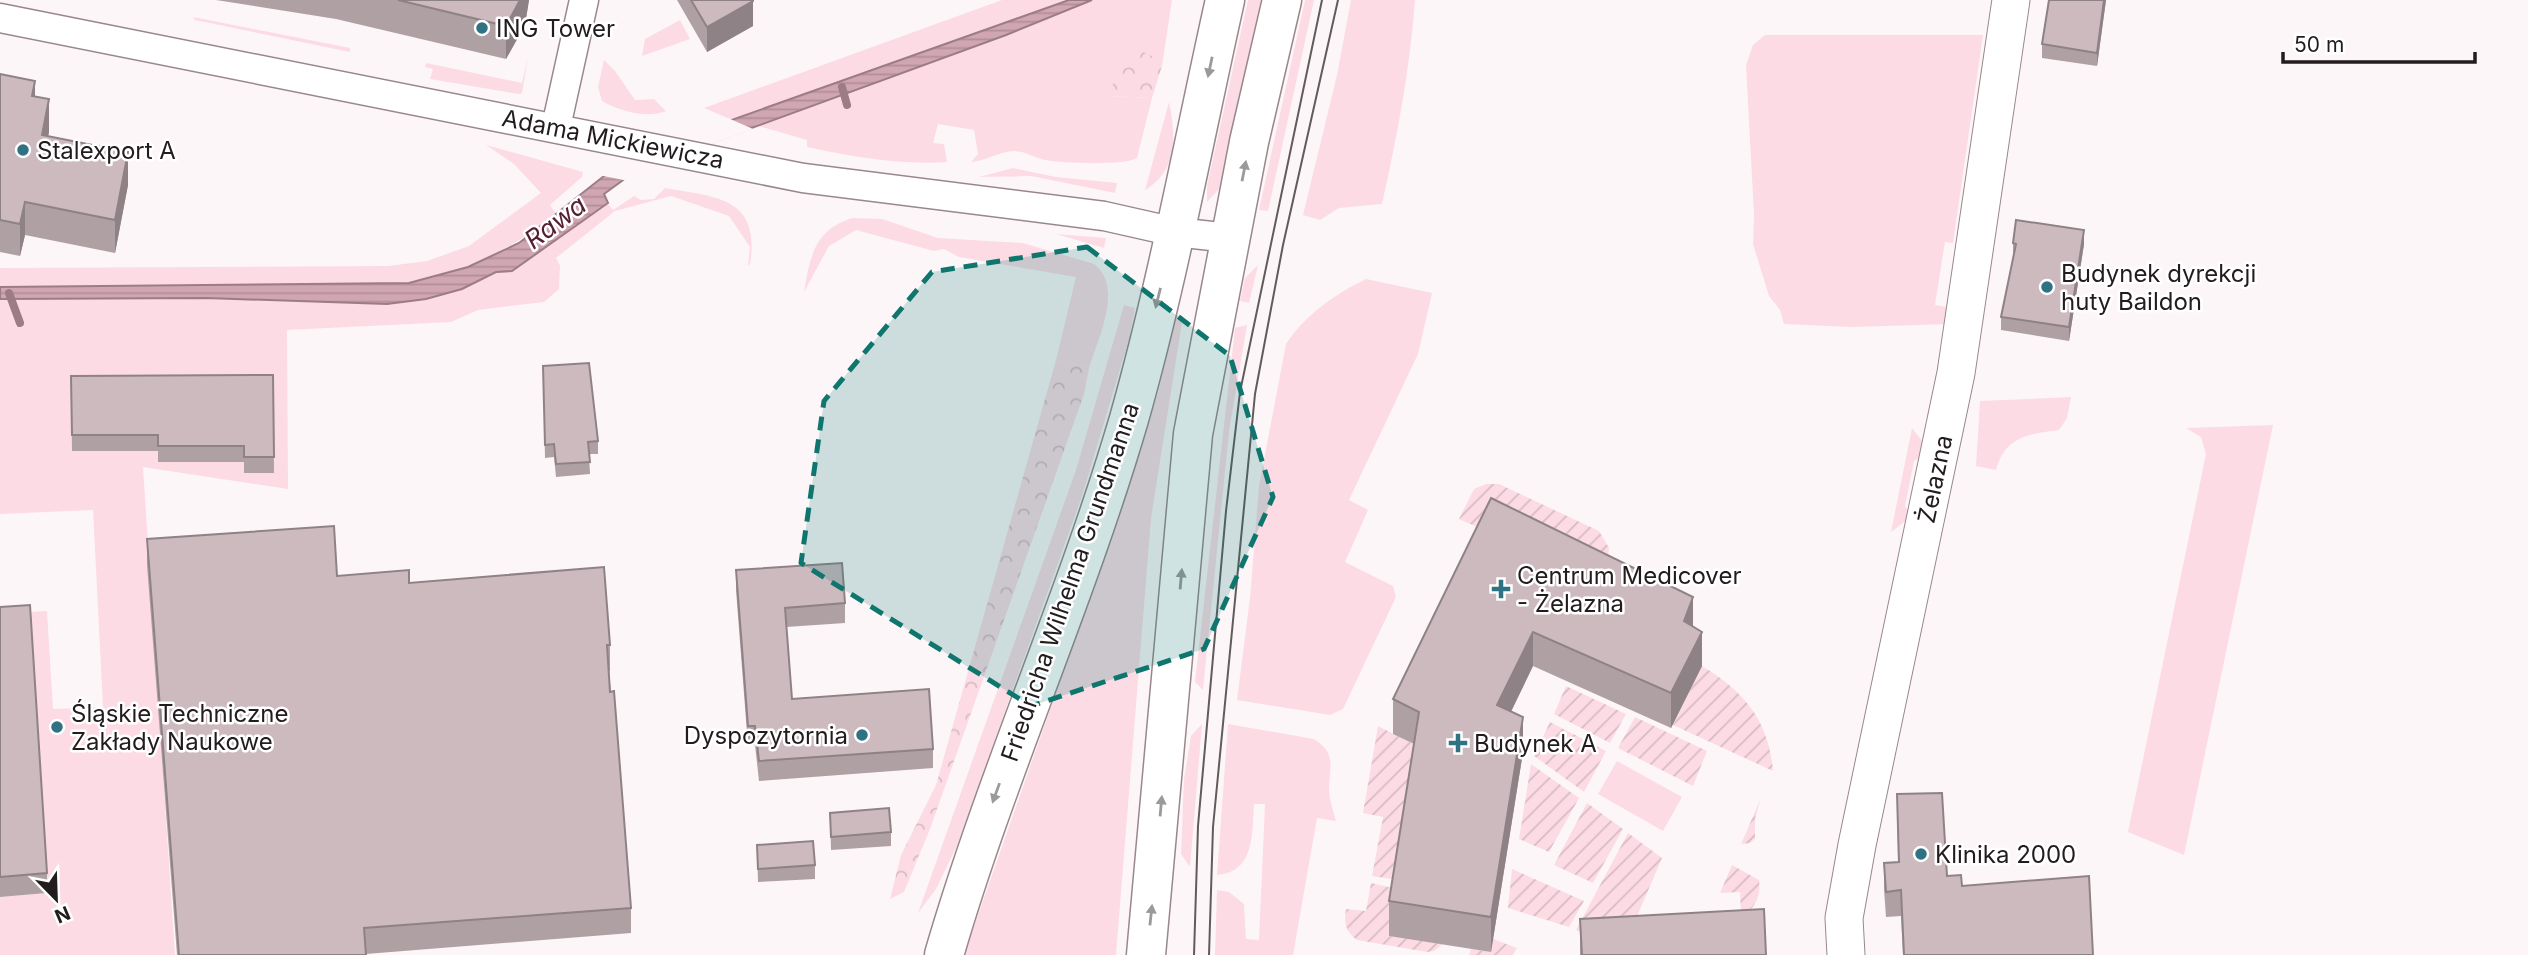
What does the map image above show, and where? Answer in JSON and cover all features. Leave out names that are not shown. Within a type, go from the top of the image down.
[{"type":"main road","name":"Friedricha Wilhelma Grundmanna","points":[[944,955],[972,858],[1109,481],[1129,417],[1175,232],[1225,0]]},
{"type":"main road","points":[[1146,955],[1193,434],[1230,238],[1282,0]]},
{"type":"street","points":[[556,127],[584,0]]},
{"type":"street","name":"Żelazna","points":[[1846,955],[1844,918],[1857,845],[1956,373],[2011,0]]},
{"type":"street","name":"Adama Mickiewicza","points":[[0,18],[828,181],[1104,216],[1175,232],[1230,238]]},
{"type":"highlighted area","points":[[1087,247],[1230,356],[1273,497],[1204,649],[1031,706],[801,563],[824,401],[932,272]]},
{"type":"green space","points":[[1002,0],[1069,0],[732,120],[704,108]]},
{"type":"green space","points":[[1092,0],[1172,0],[1162,66],[1159,60],[1108,96],[1152,98],[1137,158],[1130,161],[1065,162],[1045,160],[1013,151],[971,162],[978,154],[974,130],[938,124],[933,143],[944,144],[947,162],[894,161],[807,147],[807,140],[755,125],[1006,35]]},
{"type":"green space","points":[[1248,0],[1261,0],[1219,189],[1207,202],[1207,186]]},
{"type":"green space","points":[[1305,0],[1314,0],[1268,211],[1259,210]]},
{"type":"green space","points":[[1351,0],[1415,0],[1406,77],[1382,204],[1339,208],[1320,220],[1303,215],[1337,75]]},
{"type":"green space","points":[[193,17],[350,48],[350,52],[195,20]]},
{"type":"green space","points":[[680,20],[690,39],[642,56],[645,39]]},
{"type":"green space","points":[[1765,35],[1983,35],[1953,243],[1945,242],[1935,305],[1953,308],[1950,324],[1852,327],[1784,324],[1780,310],[1769,296],[1753,244],[1754,215],[1746,65],[1753,45]]},
{"type":"green space","points":[[1129,45],[1160,60],[1162,66],[1152,98],[1108,96]]},
{"type":"green space","points":[[528,57],[522,93],[519,94],[430,79],[433,69],[425,67],[426,63],[522,83]]},
{"type":"green space","points":[[604,60],[635,100],[654,99],[666,111],[633,113],[602,101],[598,87]]},
{"type":"green space","points":[[1169,102],[1173,139],[1169,162],[1164,173],[1145,190]]},
{"type":"green space","points":[[486,145],[583,172],[582,177],[550,205],[556,214],[539,227],[487,258],[429,279],[409,283],[0,287],[0,268],[388,266],[427,261],[469,246],[541,193],[514,164]]},
{"type":"green space","points":[[1013,168],[1056,177],[1117,183],[1115,193],[1031,176],[979,177]]},
{"type":"green space","points":[[665,188],[701,194],[731,204],[749,225],[752,242],[750,264],[748,266],[750,247],[729,216],[671,196],[615,211],[556,258],[560,266],[559,289],[544,302],[478,310],[451,322],[287,330],[288,489],[143,467],[175,955],[0,955],[0,897],[47,893],[28,612],[47,611],[53,709],[103,707],[93,510],[0,514],[0,299],[206,298],[387,304],[426,299],[462,289],[496,272],[512,271],[608,204],[613,210],[634,196],[641,200],[654,199]]},
{"type":"green space","points":[[853,218],[882,219],[938,238],[1023,243],[1094,264],[1103,274],[1108,299],[1089,368],[1056,360],[1076,277],[959,257],[944,249],[934,251],[856,230],[829,246],[804,292],[816,246],[830,229]]},
{"type":"green space","points":[[1056,234],[1106,238],[1104,248]]},
{"type":"green space","points":[[1258,265],[1249,303],[1240,301],[1245,278]]},
{"type":"green space","points":[[1366,279],[1432,293],[1418,354],[1349,500],[1368,510],[1345,562],[1393,586],[1396,597],[1343,709],[1330,715],[1237,700],[1250,598],[1259,486],[1286,344],[1302,324],[1322,306]]},
{"type":"green space","points":[[1124,305],[1135,308],[1129,339],[1082,496],[956,848],[936,889],[918,913],[1076,470]]},
{"type":"green space","points":[[1175,315],[1183,316],[1151,518],[1116,955],[964,955],[1140,453],[1159,389]]},
{"type":"green space","points":[[1247,325],[1229,431],[1203,690],[1195,682],[1235,328]]},
{"type":"green space","points":[[1056,360],[1089,368],[1084,394],[930,829],[904,892],[890,899],[901,855],[936,785]]},
{"type":"green space","points":[[2071,397],[2067,418],[2059,430],[2028,435],[2012,443],[2005,450],[1996,470],[1976,466],[1980,401]]},
{"type":"green space","points":[[2273,425],[2184,855],[2128,832],[2206,454],[2201,437],[2186,428]]},
{"type":"green space","points":[[1912,428],[1923,442],[1925,454],[1914,461],[1905,506],[1912,516],[1891,532]]},
{"type":"green space","points":[[1486,484],[1499,484],[1599,531],[1609,548],[1608,558],[1491,533],[1459,519],[1474,489]]},
{"type":"green space","points":[[1702,666],[1730,686],[1752,709],[1766,737],[1773,771],[1673,725]]},
{"type":"green space","points":[[1566,686],[1626,714],[1610,743],[1554,714]]},
{"type":"green space","points":[[1635,717],[1707,751],[1693,786],[1618,748]]},
{"type":"green space","points":[[1550,722],[1606,751],[1584,792],[1534,756]]},
{"type":"green space","points":[[1202,724],[1190,867],[1181,854],[1184,779],[1191,736]]},
{"type":"green space","points":[[1228,724],[1314,739],[1329,755],[1329,792],[1336,821],[1317,818],[1293,955],[1215,955],[1217,890],[1229,892],[1244,904],[1246,939],[1259,940],[1265,804],[1254,804],[1251,839],[1245,859],[1239,867],[1217,875]]},
{"type":"green space","points":[[1378,726],[1419,747],[1398,880],[1372,876],[1383,817],[1363,813]]},
{"type":"green space","points":[[1617,761],[1682,797],[1663,831],[1598,794]]},
{"type":"green space","points":[[1531,764],[1579,798],[1549,852],[1519,839]]},
{"type":"green space","points":[[1761,798],[1755,819],[1755,839],[1741,844]]},
{"type":"green space","points":[[1587,803],[1623,829],[1593,883],[1554,865]]},
{"type":"green space","points":[[1628,833],[1662,858],[1623,949],[1576,930]]},
{"type":"green space","points":[[1732,865],[1759,880],[1754,906],[1741,914],[1740,892],[1720,893]]},
{"type":"green space","points":[[1512,869],[1584,901],[1569,927],[1508,908]]},
{"type":"green space","points":[[1371,883],[1397,889],[1389,936],[1443,944],[1434,951],[1427,952],[1357,940],[1353,937],[1346,926],[1346,909],[1366,911]]},
{"type":"green space","points":[[1493,939],[1517,948],[1512,955],[1469,955],[1471,949],[1491,952]]},
{"type":"water","name":"Rawa","points":[[1069,0],[1092,0],[1006,35],[637,170],[604,194],[608,203],[512,271],[496,272],[462,289],[426,299],[387,304],[206,298],[0,299],[0,287],[409,283],[468,267],[519,243],[609,172],[650,149]]},
{"type":"pier","points":[[728,118],[753,129],[665,161],[628,181],[599,175],[648,146]]},
{"type":"building","points":[[398,0],[520,0],[506,26]]},
{"type":"building","points":[[691,0],[753,0],[753,1],[707,27]]},
{"type":"building","points":[[2049,0],[2104,0],[2097,53],[2042,44]]},
{"type":"building","points":[[0,74],[35,81],[32,96],[49,99],[42,135],[128,152],[115,220],[25,202],[20,224],[0,220]]},
{"type":"building","name":"Budynek dyrekcji huty Baildon","points":[[2016,220],[2084,230],[2069,327],[2001,317],[2016,244],[2013,243]]},
{"type":"building","points":[[589,363],[598,441],[588,442],[590,462],[556,464],[554,444],[545,445],[543,366]]},
{"type":"building","points":[[273,375],[274,457],[244,457],[244,446],[158,446],[158,435],[72,435],[71,376]]},
{"type":"building","name":"Budynek A","points":[[1491,498],[1693,597],[1684,621],[1702,632],[1671,693],[1533,632],[1497,705],[1523,717],[1491,917],[1389,901],[1419,712],[1393,699]]},
{"type":"building","points":[[334,526],[337,576],[409,570],[409,583],[604,567],[610,645],[607,645],[610,692],[614,691],[631,908],[364,928],[366,955],[179,955],[147,539]]},
{"type":"building","points":[[842,563],[845,603],[785,608],[792,699],[929,689],[933,749],[759,761],[755,726],[748,726],[736,570]]},
{"type":"building","points":[[30,605],[47,873],[0,877],[0,607]]},
{"type":"building","points":[[1942,793],[1947,876],[1961,875],[1962,886],[2089,876],[2093,955],[1904,955],[1901,890],[1886,892],[1884,863],[1899,862],[1897,794]]},
{"type":"building","points":[[889,808],[891,832],[831,837],[830,813]]},
{"type":"building","points":[[813,841],[815,865],[758,869],[757,845]]},
{"type":"building","points":[[1764,909],[1766,955],[1582,955],[1580,919]]},
{"type":"waterway","points":[[842,87],[847,105]]},
{"type":"waterway","points":[[9,293],[20,323]]},
{"type":"tram line","points":[[1194,955],[1198,826],[1226,511],[1240,392],[1322,0]]},
{"type":"tram line","points":[[1209,955],[1213,827],[1255,394],[1283,245],[1338,0]]},
{"type":"place","name":"ING Tower","points":[[482,28]]},
{"type":"place","name":"Stalexport A","points":[[23,150]]},
{"type":"place","name":"Budynek dyrekcji huty Baildon","points":[[2047,287]]},
{"type":"place","name":"Centrum Medicover - Żelazna","points":[[1501,589]]},
{"type":"place","name":"Śląskie Techniczne Zakłady Naukowe","points":[[57,727]]},
{"type":"place","name":"Dyspozytornia","points":[[862,735]]},
{"type":"place","name":"Budynek A","points":[[1458,743]]},
{"type":"place","name":"Klinika 2000","points":[[1921,854]]}]
